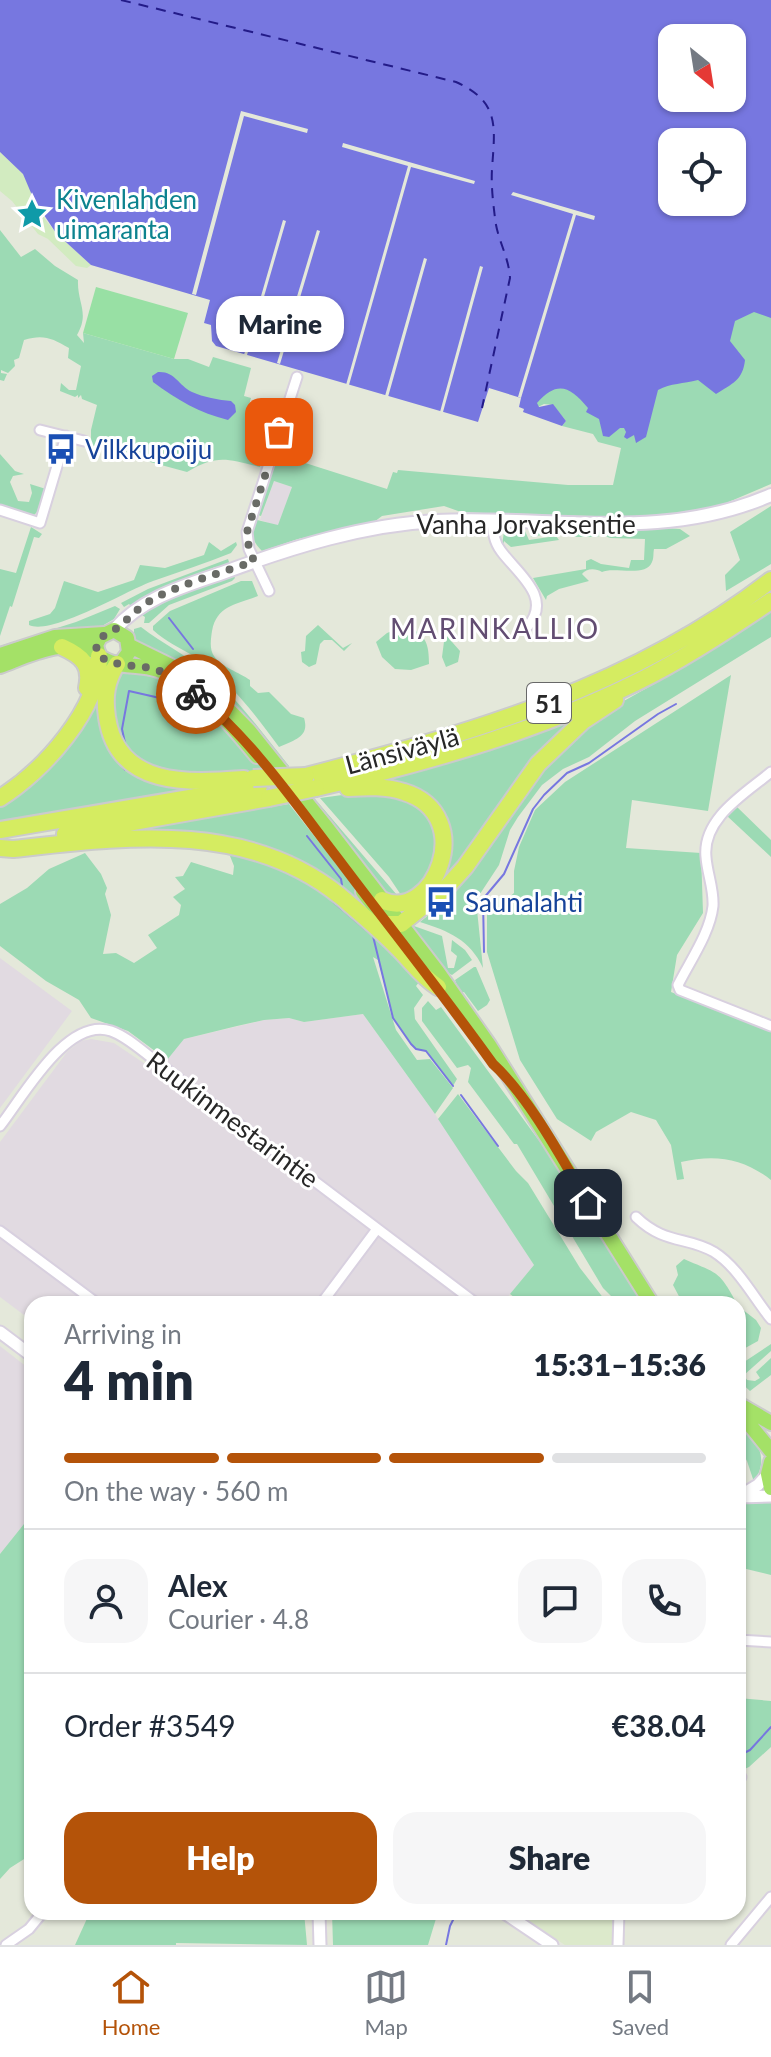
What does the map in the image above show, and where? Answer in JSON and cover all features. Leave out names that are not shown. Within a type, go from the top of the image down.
[{"type":"highway","name":"Länsiväylä","points":[[311,782],[471,731],[565,697],[643,661],[702,627],[771,580]]},
{"type":"highway","name":"Länsiväylä","points":[[0,830],[261,787],[387,771],[494,740],[572,711],[650,675],[714,639],[771,601]]},
{"type":"highway","points":[[62,647],[81,657],[87,665],[84,709]]},
{"type":"highway","points":[[0,798],[38,767],[84,709],[97,679],[97,654]]},
{"type":"highway","points":[[119,663],[107,681],[106,713],[113,742],[124,758],[148,773],[174,779],[261,787],[311,782],[391,789],[418,798],[434,812],[444,841],[439,871],[406,903],[391,904],[382,900]]},
{"type":"highway","points":[[394,924],[447,887],[465,867],[525,779],[557,743],[583,721],[650,675]]},
{"type":"highway","name":"Länsiväylä","points":[[0,846],[261,787]]},
{"type":"highway","points":[[0,846],[13,849],[95,840],[171,838],[230,844],[302,872],[337,894],[432,978]]},
{"type":"main road","name":"Vanha Jorvaksentie","points":[[118,637],[145,604],[169,592],[254,561],[365,530],[437,521],[657,524],[717,515],[771,495]]},
{"type":"main road","points":[[0,655],[55,637],[118,637],[189,676],[229,709],[382,900],[394,924]]},
{"type":"main road","points":[[97,654],[97,641],[118,637]]},
{"type":"main road","points":[[118,637],[129,652],[119,663]]},
{"type":"main road","points":[[0,666],[46,649],[83,647],[110,663],[158,670],[178,680],[223,717],[394,924],[432,978],[499,1061],[647,1296]]},
{"type":"main road","points":[[746,1409],[771,1423]]},
{"type":"main road","points":[[746,1416],[771,1432]]},
{"type":"main road","points":[[746,1421],[771,1451]]},
{"type":"street","points":[[269,591],[249,549],[247,532],[297,377]]},
{"type":"street","points":[[40,430],[84,441]]},
{"type":"street","points":[[0,510],[40,523],[66,436]]},
{"type":"street","points":[[492,521],[495,542],[532,588],[537,600],[535,615],[528,626]]},
{"type":"street","points":[[771,772],[725,810],[709,838],[706,857],[712,909],[678,985],[680,990],[771,1026]]},
{"type":"street","name":"Ruukinmestarintie","points":[[0,1126],[68,1040],[88,1030],[111,1031],[157,1062],[466,1296]]},
{"type":"street","points":[[636,1217],[666,1238],[706,1248],[721,1257],[771,1319]]},
{"type":"street","points":[[327,1296],[377,1229]]},
{"type":"street","points":[[0,1231],[87,1296]]},
{"type":"street","points":[[0,1332],[24,1350]]},
{"type":"street","points":[[746,1492],[770,1475]]},
{"type":"street","points":[[746,1497],[771,1496]]},
{"type":"street","points":[[746,1640],[771,1642]]},
{"type":"street","points":[[731,1945],[771,1897]]},
{"type":"street","points":[[6,1945],[36,1920]]},
{"type":"street","points":[[319,1920],[320,1945]]},
{"type":"street","points":[[515,1920],[552,1945]]},
{"type":"street","points":[[618,1945],[619,1920]]},
{"type":"shaded area","points":[[0,0],[771,0],[771,318],[754,312],[735,321],[730,341],[745,360],[739,377],[727,387],[716,394],[698,380],[658,390],[646,437],[636,443],[634,435],[627,439],[624,437],[624,428],[609,437],[603,436],[599,419],[586,412],[588,408],[575,395],[563,389],[551,391],[537,403],[539,407],[553,404],[566,421],[562,426],[523,412],[524,409],[519,407],[521,398],[489,388],[478,422],[216,346],[212,341],[211,325],[204,323],[210,300],[91,265],[56,233],[34,200],[23,174],[0,152]]},
{"type":"shaded area","points":[[0,230],[21,257],[35,249],[78,280],[83,314],[77,335],[84,343],[83,333],[209,367],[213,357],[251,368],[244,396],[251,398],[245,419],[248,426],[255,428],[255,436],[268,439],[260,467],[215,460],[187,472],[91,446],[97,405],[82,399],[81,395],[78,398],[78,395],[75,397],[60,391],[61,383],[69,390],[76,390],[81,366],[68,358],[69,348],[52,339],[37,337],[24,340],[19,358],[14,360],[15,366],[8,373],[1,370],[1,373],[7,374],[4,381],[0,380]]},
{"type":"shaded area","points":[[771,279],[771,484],[712,509],[664,517],[461,512],[444,506],[382,516],[374,522],[298,539],[262,551],[254,540],[257,520],[278,525],[292,487],[274,481],[261,516],[255,514],[277,454],[387,489],[393,472],[397,473],[398,470],[568,485],[613,485],[621,448],[598,442],[593,434],[562,426],[566,421],[553,405],[538,407],[534,398],[672,306]]},
{"type":"shaded area","points":[[158,372],[173,376],[196,394],[231,401],[236,412],[228,420],[189,405],[153,382],[152,376]]},
{"type":"shaded area","points":[[0,454],[15,471],[24,474],[13,476],[10,482],[18,501],[29,502],[32,493],[30,484],[46,489],[40,509],[34,515],[0,506]]},
{"type":"shaded area","points":[[274,481],[292,487],[278,526],[260,520]]},
{"type":"shaded area","points":[[771,506],[771,564],[726,591],[725,575],[740,560],[730,532]]},
{"type":"shaded area","points":[[531,526],[680,529],[690,536],[666,549],[654,549],[649,567],[636,571],[589,570],[582,574],[589,581],[559,589],[547,596],[546,600],[533,578],[586,569],[586,561],[591,559],[601,564],[629,568],[631,560],[644,560],[645,539],[552,533],[531,537]]},
{"type":"shaded area","points":[[31,527],[42,534],[39,538],[34,537],[0,636],[0,569],[16,573]]},
{"type":"shaded area","points":[[524,529],[529,540],[556,536],[559,540],[511,547],[504,541],[503,546],[514,559],[502,546],[504,531]]},
{"type":"shaded area","points":[[209,542],[221,551],[236,542],[237,545],[231,553],[144,585],[73,618],[40,627],[29,625],[29,621],[50,614],[55,608],[64,581],[98,592],[134,580],[140,565],[165,568],[204,555]]},
{"type":"shaded area","points":[[228,559],[230,565],[217,570],[215,567],[155,591],[131,606],[124,607],[121,603],[148,589]]},
{"type":"shaded area","points":[[233,574],[235,578],[232,581],[169,605],[149,623],[144,623],[145,617],[142,615],[163,600]]},
{"type":"shaded area","points":[[241,581],[252,581],[258,596],[229,607],[218,616],[212,631],[211,650],[221,663],[250,680],[250,686],[258,693],[269,692],[291,714],[304,718],[303,734],[279,747],[231,687],[195,657],[153,630],[153,626],[170,611]]},
{"type":"shaded area","points":[[115,606],[120,609],[114,619],[102,626],[0,649],[0,646]]},
{"type":"shaded area","points":[[771,611],[771,637],[635,721],[589,757],[563,769],[542,785],[510,830],[499,865],[476,900],[483,968],[472,950],[458,938],[420,922],[447,900],[450,889],[526,785],[599,715],[686,666]]},
{"type":"shaded area","points":[[318,625],[343,648],[352,643],[344,651],[332,640],[324,640],[320,644],[316,664],[309,667],[302,662],[301,652],[305,651],[306,636]]},
{"type":"shaded area","points":[[405,626],[418,632],[425,640],[429,664],[411,670],[395,669],[382,657],[376,642],[387,633]]},
{"type":"shaded area","points":[[141,627],[219,683],[289,766],[282,767],[134,641],[134,629]]},
{"type":"shaded area","points":[[445,634],[460,651],[458,662],[446,667],[442,657]]},
{"type":"shaded area","points":[[126,672],[146,674],[186,692],[238,739],[265,771],[227,776],[154,771],[123,750],[110,715],[115,677]]},
{"type":"shaded area","points":[[731,675],[708,811],[632,800],[626,848],[701,853],[703,913],[677,955],[671,992],[771,1032],[771,1180],[739,1163],[705,1158],[681,1162],[684,1179],[677,1180],[671,1145],[656,1120],[631,1112],[596,1132],[591,1141],[557,1119],[520,1060],[487,952],[487,912],[499,897],[507,899],[514,893],[519,847],[535,810],[565,782]]},
{"type":"shaded area","points":[[100,682],[114,752],[208,786],[0,821],[0,802]]},
{"type":"shaded area","points":[[576,718],[459,867],[424,895],[443,823],[378,782],[507,744]]},
{"type":"shaded area","points":[[372,791],[417,803],[438,832],[431,875],[403,898],[389,877],[320,798]]},
{"type":"shaded area","points":[[315,799],[397,895],[383,892],[309,800]]},
{"type":"shaded area","points":[[289,804],[389,931],[292,862],[113,833]]},
{"type":"shaded area","points":[[735,805],[771,840],[771,857],[726,815]]},
{"type":"shaded area","points":[[85,853],[107,888],[105,894],[111,915],[103,954],[116,953],[134,963],[157,948],[148,935],[179,915],[181,905],[173,897],[185,889],[175,877],[183,876],[191,862],[233,875],[230,856],[257,860],[284,869],[310,883],[358,921],[420,981],[416,986],[423,995],[414,1008],[415,1019],[457,1079],[453,1086],[426,1051],[416,1049],[411,1044],[393,1018],[378,960],[373,957],[396,1030],[417,1060],[430,1059],[453,1088],[435,1114],[363,1014],[304,1022],[289,1018],[264,1020],[237,1026],[184,1039],[167,1060],[128,1031],[91,1018],[79,1000],[46,981],[0,946],[0,904],[27,888],[49,869]]},
{"type":"shaded area","points":[[414,926],[442,936],[448,968],[454,968],[457,956],[451,951],[452,940],[472,960],[452,975],[429,954]]},
{"type":"shaded area","points":[[0,958],[72,1011],[0,1108]]},
{"type":"shaded area","points":[[474,967],[490,1000],[478,1011],[464,992],[460,993],[455,980]]},
{"type":"shaded area","points":[[428,1001],[436,1010],[441,1007],[560,1165],[641,1296],[611,1296],[603,1288],[517,1144],[468,1082],[471,1068],[468,1065],[457,1068],[422,1021],[422,1008]]},
{"type":"shaded area","points":[[363,1014],[435,1114],[534,1265],[509,1296],[24,1296],[24,1315],[0,1297],[0,1142],[67,1052],[81,1041],[91,1039],[114,1043],[157,1072],[184,1039],[264,1020],[289,1018],[304,1022]]},
{"type":"shaded area","points":[[458,1094],[528,1183],[580,1268],[602,1296],[510,1294],[534,1265],[438,1119]]},
{"type":"shaded area","points":[[684,1259],[716,1274],[732,1296],[679,1296],[673,1285],[678,1275],[676,1266]]},
{"type":"shaded area","points":[[746,1312],[761,1328],[758,1341],[746,1348]]},
{"type":"shaded area","points":[[771,1344],[771,1351],[746,1373],[746,1361]]},
{"type":"shaded area","points":[[0,1346],[24,1365],[24,1524],[0,1554]]},
{"type":"shaded area","points":[[771,1358],[771,1375],[750,1391],[746,1387],[746,1378],[755,1381],[760,1378],[756,1372]]},
{"type":"shaded area","points":[[746,1429],[761,1456],[754,1482],[747,1461]]},
{"type":"shaded area","points":[[746,1502],[771,1503],[771,1575],[746,1569]]},
{"type":"shaded area","points":[[24,1524],[24,1859],[0,1879],[0,1554]]},
{"type":"shaded area","points":[[746,1699],[771,1701],[771,1747],[746,1768]]},
{"type":"shaded area","points":[[86,1920],[305,1920],[307,1945],[176,1943],[75,1945]]},
{"type":"shaded area","points":[[332,1920],[436,1920],[428,1945],[333,1945]]},
{"type":"shaded area","points":[[528,1920],[614,1920],[612,1945],[565,1945]]},
{"type":"sand","name":"Kivenlahden uimaranta","points":[[0,152],[23,174],[45,219],[56,233],[91,265],[87,268],[76,266],[48,239],[38,234],[0,191]]},
{"type":"green space","points":[[96,287],[188,313],[174,359],[83,333]]},
{"type":"pier","points":[[241,111],[308,129],[307,133],[244,116],[196,295],[192,294]]},
{"type":"pier","points":[[343,143],[475,181],[474,184],[411,167],[349,385],[346,385],[408,166],[342,147]]},
{"type":"pier","points":[[513,192],[595,216],[594,220],[576,215],[521,398],[518,397],[573,214],[511,195]]},
{"type":"pier","points":[[283,220],[286,221],[247,355],[244,355]]},
{"type":"pier","points":[[317,230],[320,231],[280,364],[277,363]]},
{"type":"pier","points":[[424,258],[427,259],[388,397],[385,396]]},
{"type":"pier","points":[[480,266],[483,267],[443,412],[440,412]]},
{"type":"waterway","points":[[169,618],[193,649]]},
{"type":"waterway","points":[[125,743],[122,729],[129,691],[181,700]]},
{"type":"waterway","points":[[484,952],[483,899],[504,874],[533,809],[567,773],[589,763],[676,704]]},
{"type":"waterway","points":[[99,722],[110,751],[125,770]]},
{"type":"waterway","points":[[307,836],[341,879],[342,885]]},
{"type":"waterway","points":[[331,900],[373,936],[393,1018],[411,1044],[416,1049],[426,1051],[453,1086]]},
{"type":"waterway","points":[[461,1095],[498,1146]]},
{"type":"waterway","points":[[746,1752],[771,1727]]},
{"type":"waterway","points":[[446,1945],[453,1920]]},
{"type":"ferry route","points":[[121,0],[456,82],[481,98],[488,107],[494,128],[492,175],[496,226],[510,278],[482,408]]},
{"type":"way so far","points":[[196,694],[158,670],[105,661],[96,652],[97,641],[154,599],[254,561],[247,532],[279,432]]},
{"type":"place","name":"Kivenlahden uimaranta","points":[[32,214]]},
{"type":"place","name":"Marine","points":[[279,432]]},
{"type":"place","name":"Vilkkupoiju","points":[[61,449]]},
{"type":"place","name":"Saunalahti","points":[[441,902]]},
{"type":"district","name":"MARINKALLIO","points":[[495,628]]},
{"type":"route","points":[[196,694],[223,717],[254,752],[430,976],[522,1099],[588,1203]]}]
